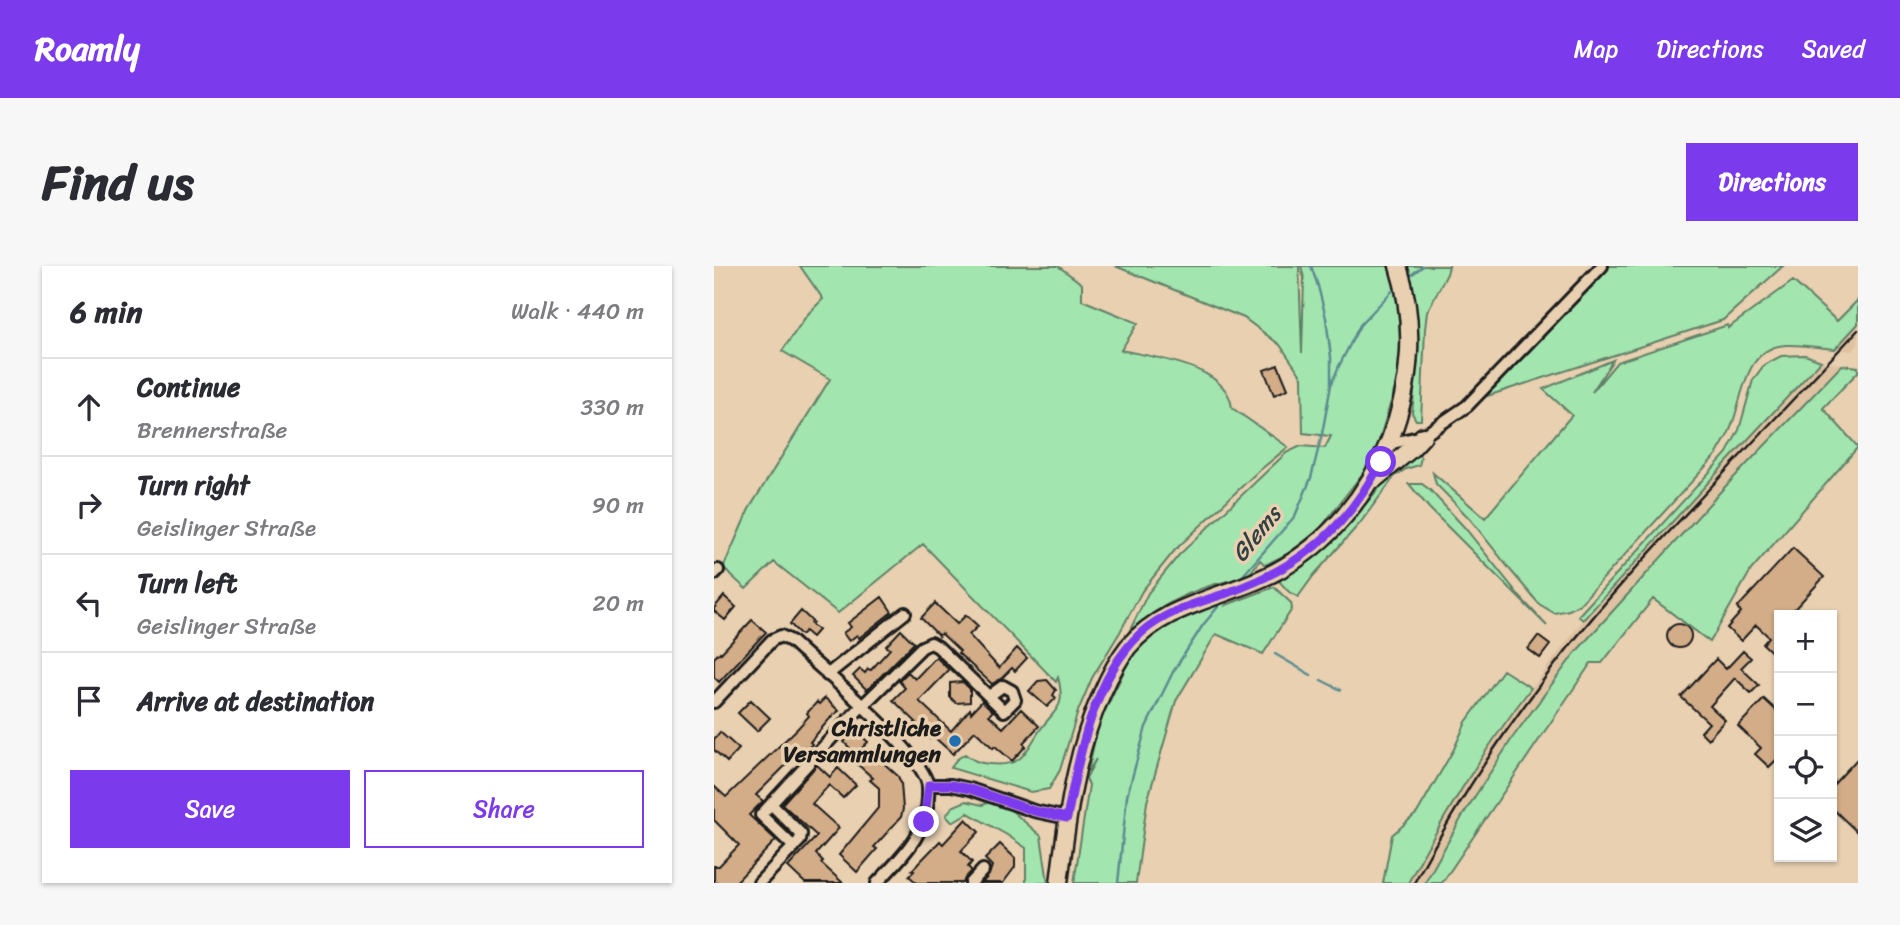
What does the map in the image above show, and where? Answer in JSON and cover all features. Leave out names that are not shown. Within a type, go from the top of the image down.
[{"type":"main road","points":[[1059,883],[1079,754],[1108,679],[1127,648],[1154,623],[1184,608],[1247,586],[1304,555],[1343,519],[1370,482],[1388,444],[1400,408],[1409,361],[1410,337],[1399,268]]},
{"type":"main road","points":[[1370,482],[1423,436]]},
{"type":"street","points":[[1388,444],[1423,436],[1467,406],[1602,266]]},
{"type":"street","points":[[827,675],[905,613]]},
{"type":"street","points":[[716,696],[772,640],[781,636],[791,641],[909,753],[929,785],[926,811],[921,830],[910,848],[877,883]]},
{"type":"street","points":[[760,883],[800,840],[801,834],[771,804],[862,706],[922,647],[931,643],[938,647],[989,696]]},
{"type":"street","points":[[929,785],[951,785],[970,789],[1034,811],[1067,818]]},
{"type":"street","points":[[971,883],[983,870]]},
{"type":"shaded area","points":[[1858,324],[1858,345],[1852,351],[1835,349]]},
{"type":"shaded area","points":[[1821,361],[1842,365],[1721,491],[1575,653],[1513,737],[1463,815],[1425,883],[1408,883],[1482,756],[1583,620]]},
{"type":"green space","points":[[800,266],[1058,266],[1082,284],[1082,300],[1138,323],[1121,350],[1170,361],[1204,373],[1218,382],[1227,393],[1232,408],[1288,447],[1254,475],[1175,550],[1142,591],[1092,678],[1078,711],[1060,770],[1049,789],[1031,792],[951,768],[956,760],[965,754],[990,764],[1016,761],[1026,752],[1058,707],[1060,688],[1058,677],[1056,682],[923,544],[838,613],[774,562],[746,589],[723,568],[749,509],[830,379],[782,351],[807,315],[823,299]]},
{"type":"green space","points":[[1115,266],[1299,266],[1302,353],[1304,278],[1301,266],[1389,266],[1402,315],[1403,362],[1373,460],[1319,530],[1287,554],[1265,565],[1260,560],[1226,605],[1274,587],[1291,603],[1292,609],[1263,654],[1216,634],[1176,701],[1147,802],[1136,883],[1074,883],[1089,785],[1086,778],[1096,759],[1088,772],[1098,725],[1129,661],[1152,631],[1203,611],[1228,581],[1176,600],[1129,632],[1148,593],[1179,555],[1286,453],[1301,446],[1325,448],[1331,436],[1303,433],[1302,377],[1280,345],[1244,318]]},
{"type":"green space","points":[[1407,266],[1449,266],[1427,312],[1421,420],[1416,420],[1412,413],[1417,358],[1416,321]]},
{"type":"green space","points":[[1608,266],[1783,266],[1723,320],[1481,398]]},
{"type":"green space","points":[[1793,281],[1837,321],[1858,300],[1858,324],[1835,349],[1786,345],[1772,348],[1761,355],[1747,377],[1730,430],[1717,454],[1580,604],[1554,613],[1539,604],[1470,519],[1436,484],[1433,473],[1485,518],[1572,415],[1543,389],[1613,360],[1592,392],[1617,362],[1728,325],[1728,328]]},
{"type":"green space","points":[[1805,355],[1821,361],[1583,620],[1578,616],[1727,453],[1739,430],[1753,380],[1764,365],[1781,356]]},
{"type":"green space","points":[[1842,365],[1858,367],[1858,372],[1823,408],[1858,447],[1751,570],[1710,642],[1653,599],[1602,663],[1591,663],[1442,883],[1425,883],[1463,815],[1513,737],[1575,653],[1721,491]]},
{"type":"green space","points":[[1413,453],[1421,458],[1419,465],[1395,476],[1298,597],[1289,592],[1278,580],[1306,563],[1331,542]]},
{"type":"green space","points":[[1409,484],[1422,484],[1430,490],[1547,626],[1429,508]]},
{"type":"green space","points":[[1503,670],[1531,688],[1465,783],[1408,883],[1383,883],[1392,835],[1417,813],[1454,749],[1466,722]]},
{"type":"green space","points":[[966,801],[982,805],[991,802],[1011,810],[1041,836],[1048,883],[1026,883],[1026,848],[1007,835],[968,813],[952,822],[946,816],[952,807]]},
{"type":"building","points":[[1278,365],[1288,389],[1274,395],[1264,370]]},
{"type":"building","points":[[1793,548],[1824,577],[1794,610],[1774,610],[1774,654],[1763,644],[1769,637],[1756,625],[1741,641],[1727,628],[1741,612],[1737,608]]},
{"type":"building","points":[[724,596],[736,607],[725,620],[714,611]]},
{"type":"building","points":[[882,597],[892,612],[859,638],[857,635],[849,641],[843,633],[851,627],[848,623]]},
{"type":"building","points":[[935,603],[957,624],[966,615],[978,626],[969,635],[999,668],[1017,648],[1027,658],[1015,671],[1012,668],[992,684],[958,653],[960,651],[941,633],[939,636],[921,618]]},
{"type":"building","points":[[801,611],[818,630],[812,637],[805,631],[801,635],[790,624]]},
{"type":"building","points":[[752,620],[766,632],[719,682],[714,677],[714,658]]},
{"type":"building","points":[[1679,624],[1688,627],[1691,636],[1688,645],[1679,648],[1670,645],[1667,636],[1670,627]]},
{"type":"building","points":[[901,630],[914,643],[867,690],[853,676],[860,669],[865,673],[868,669],[871,670],[890,649],[886,646]]},
{"type":"building","points":[[1538,636],[1550,645],[1540,658],[1528,649]]},
{"type":"building","points":[[1743,651],[1751,658],[1741,668],[1759,685],[1751,693],[1735,678],[1710,706],[1725,720],[1708,739],[1701,732],[1709,723],[1681,697],[1716,659],[1726,669]]},
{"type":"building","points":[[936,657],[949,670],[919,701],[951,731],[970,709],[971,713],[982,701],[993,711],[989,715],[1003,728],[1021,709],[1039,726],[1023,743],[1026,746],[1012,761],[975,731],[953,754],[933,736],[930,739],[893,700],[905,688],[899,681],[908,672],[915,679]]},
{"type":"building","points":[[1047,680],[1056,690],[1053,695],[1056,698],[1047,707],[1029,691],[1038,681]]},
{"type":"building","points":[[963,682],[970,689],[970,702],[956,703],[950,697],[950,683]]},
{"type":"building","points":[[825,698],[839,711],[799,758],[796,755],[756,795],[763,801],[749,815],[776,840],[735,883],[714,883],[714,866],[719,866],[739,845],[714,820],[714,786],[726,797],[797,729],[817,702],[819,704]]},
{"type":"building","points":[[1764,699],[1774,708],[1774,762],[1769,767],[1755,754],[1761,748],[1738,726]]},
{"type":"building","points":[[751,700],[770,718],[757,731],[738,713]]},
{"type":"building","points":[[855,730],[868,742],[860,750],[879,751],[878,758],[898,776],[903,809],[901,817],[874,847],[877,849],[857,872],[839,855],[879,807],[879,788],[870,780],[873,778],[857,764],[861,760],[844,742]]},
{"type":"building","points":[[720,732],[739,749],[727,762],[714,750],[714,739]]},
{"type":"building","points":[[1858,758],[1858,833],[1837,813],[1837,781]]},
{"type":"building","points":[[817,765],[830,777],[838,768],[856,785],[843,798],[829,785],[812,804],[839,828],[816,854],[823,861],[821,863],[843,883],[805,883],[788,867],[817,836],[782,804]]},
{"type":"building","points":[[966,819],[979,832],[961,851],[972,862],[968,867],[972,871],[963,883],[917,883],[909,876],[940,841],[943,844]]},
{"type":"building","points":[[1000,844],[1015,858],[1015,867],[1003,883],[982,883],[992,866],[985,859]]},
{"type":"waterway","name":"Glems","points":[[1239,580],[1295,516],[1311,478],[1322,434],[1331,385],[1331,357],[1326,318],[1311,266]]},
{"type":"waterway","points":[[1406,279],[1423,266]]},
{"type":"waterway","points":[[1332,383],[1360,325],[1396,287]]},
{"type":"waterway","name":"Glems","points":[[1118,883],[1127,796],[1146,727],[1173,672],[1203,625],[1222,602]]},
{"type":"waterway","points":[[1275,654],[1311,675]]},
{"type":"waterway","points":[[1321,680],[1341,690]]},
{"type":"railway","points":[[1414,883],[1487,760],[1556,663],[1664,537],[1858,330]]},
{"type":"place","name":"Christliche Versammlungen","points":[[955,741]]},
{"type":"route","points":[[924,822],[929,785],[951,785],[970,789],[1034,811],[1067,818],[1079,754],[1088,727],[1108,679],[1127,648],[1154,623],[1166,616],[1247,586],[1304,555],[1321,542],[1359,500],[1381,462]]}]
